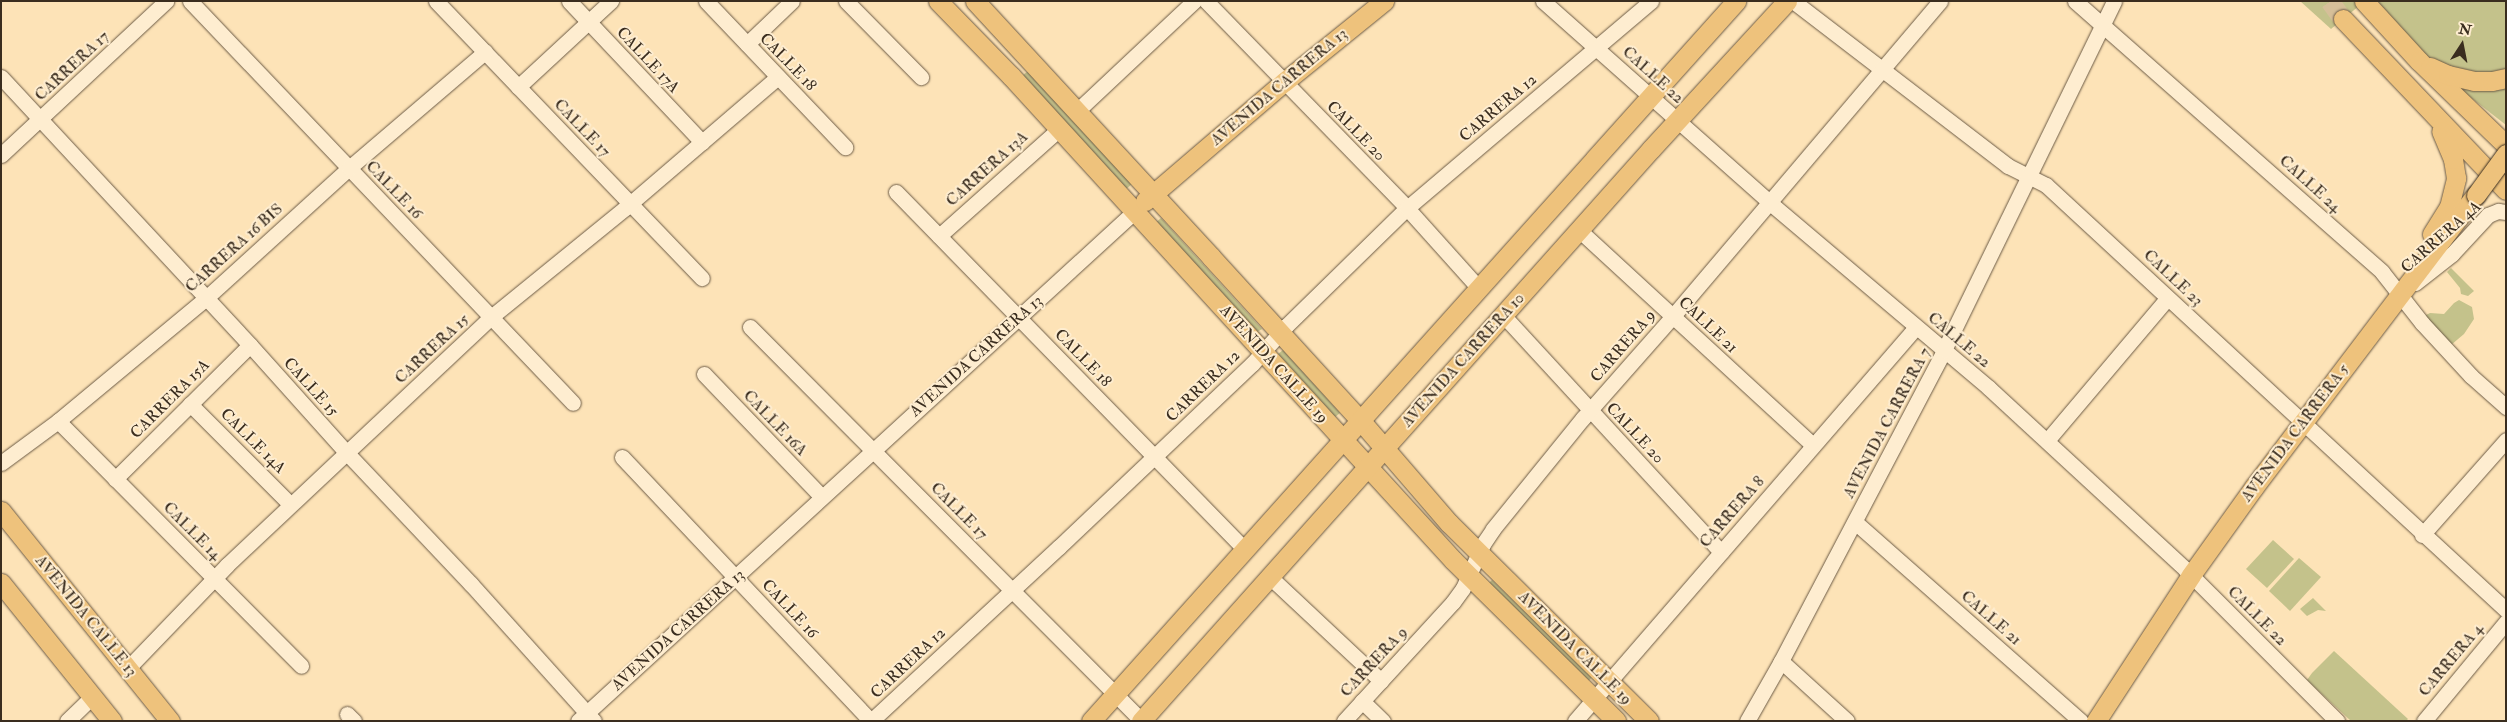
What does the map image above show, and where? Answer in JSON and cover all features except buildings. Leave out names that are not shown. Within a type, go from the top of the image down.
[{"type":"main road","name":"AVENIDA CALLE 19","points":[[938,1],[1135,210],[1469,576],[1616,721]]},
{"type":"main road","name":"AVENIDA CALLE 19","points":[[975,1],[1360,420],[1440,513],[1648,721]]},
{"type":"main road","name":"AVENIDA CARRERA 13","points":[[1135,210],[1284,82],[1384,1]]},
{"type":"main road","points":[[1091,721],[1736,1]]},
{"type":"main road","name":"AVENIDA CARRERA 10","points":[[1142,720],[1677,120],[1787,1]]},
{"type":"main road","points":[[2364,1],[2419,61],[2506,145]]},
{"type":"main road","points":[[2343,19],[2506,190]]},
{"type":"main road","points":[[2419,61],[2448,75],[2474,81],[2492,81],[2506,78]]},
{"type":"main road","points":[[2419,61],[2506,131]]},
{"type":"main road","points":[[2382,62],[2506,173]]},
{"type":"main road","points":[[2401,295],[2422,249],[2444,216],[2455,186],[2453,159],[2432,114]]},
{"type":"main road","name":"AVENIDA CARRERA 5","points":[[2096,721],[2191,575],[2302,422],[2401,295],[2506,154]]},
{"type":"main road","name":"AVENIDA CALLE 13","points":[[1,511],[170,721]]},
{"type":"main road","points":[[1,583],[112,721]]},
{"type":"street","name":"CARRERA 17","points":[[1,156],[166,1]]},
{"type":"street","name":"CALLE 16","points":[[190,1],[573,403]]},
{"type":"street","name":"CALLE 17","points":[[436,1],[702,278]]},
{"type":"street","name":"CALLE 17A","points":[[569,1],[702,142]]},
{"type":"street","points":[[518,87],[611,1]]},
{"type":"street","name":"CALLE 18","points":[[706,1],[845,147]]},
{"type":"street","points":[[747,44],[792,1]]},
{"type":"street","points":[[846,1],[921,77]]},
{"type":"street","points":[[1077,111],[1194,1]]},
{"type":"street","name":"CALLE 20","points":[[1206,1],[1407,208],[1478,288]]},
{"type":"street","name":"CALLE 22","points":[[1543,1],[1597,47],[1769,202],[1989,388],[2191,575],[2337,721]]},
{"type":"street","name":"CARRERA 12","points":[[871,721],[1013,590],[1264,352],[1280,333],[1407,208],[1651,1]]},
{"type":"street","name":"CALLE 23","points":[[1793,1],[2008,166],[2046,185],[2422,535],[2506,610]]},
{"type":"street","name":"CARRERA 9","points":[[1344,721],[1453,602],[1469,576],[1479,553],[1502,517],[1590,410],[1673,316],[1940,1]]},
{"type":"street","name":"CALLE 24","points":[[2075,1],[2382,272],[2414,314],[2471,376],[2506,407]]},
{"type":"street","name":"AVENIDA CARRERA 7","points":[[1747,721],[1855,522],[1944,350],[2114,1]]},
{"type":"street","name":"CARRERA 16 BIS","points":[[1,463],[58,421],[205,299],[349,168],[485,52]]},
{"type":"street","name":"CALLE 15","points":[[1,77],[205,299],[250,345],[347,453],[471,584],[586,718]]},
{"type":"street","name":"CARRERA 15","points":[[128,668],[213,578],[491,317],[630,203],[778,77]]},
{"type":"street","name":"CARRERA 13A","points":[[939,236],[1059,129]]},
{"type":"street","name":"CALLE 18","points":[[896,192],[1244,549]]},
{"type":"street","name":"AVENIDA CARRERA 13","points":[[586,718],[781,536],[821,496],[1019,318],[1135,210]]},
{"type":"street","name":"CARRERA 4A","points":[[2401,295],[2452,254],[2483,218],[2502,211]]},
{"type":"street","name":"CALLE 21","points":[[1579,230],[1813,445]]},
{"type":"street","points":[[2050,437],[2165,301]]},
{"type":"street","name":"CALLE 20","points":[[1503,316],[1721,552]]},
{"type":"street","name":"CALLE 17","points":[[750,327],[1142,720]]},
{"type":"street","name":"CARRERA 8","points":[[1575,721],[1916,327]]},
{"type":"street","name":"CARRERA 15A","points":[[115,479],[250,345]]},
{"type":"street","name":"CALLE 16A","points":[[704,374],[821,496]]},
{"type":"street","name":"CALLE 14A","points":[[190,404],[290,504]]},
{"type":"street","name":"CALLE 14","points":[[58,421],[301,666]]},
{"type":"street","points":[[2422,535],[2506,440]]},
{"type":"street","name":"CALLE 16","points":[[622,456],[871,721]]},
{"type":"street","name":"CALLE 21","points":[[1855,522],[2082,721]]},
{"type":"street","points":[[1270,576],[1381,681]]},
{"type":"street","name":"CARRERA 4","points":[[2424,721],[2506,622]]},
{"type":"street","points":[[1781,661],[1848,721]]},
{"type":"street","points":[[67,721],[92,697]]},
{"type":"street","points":[[1362,701],[1383,721]]},
{"type":"shaded area","points":[[2300,1],[2365,1],[2331,29]]},
{"type":"shaded area","points":[[2370,1],[2506,1],[2506,71],[2473,74],[2437,64],[2407,42]]},
{"type":"shaded area","points":[[1028,71],[1132,184],[1125,190],[1022,76]]},
{"type":"shaded area","points":[[2447,79],[2506,84],[2506,125]]},
{"type":"shaded area","points":[[1161,218],[1262,329],[1257,332],[1154,224]]},
{"type":"shaded area","points":[[2451,268],[2474,291],[2468,296],[2461,294],[2460,288],[2447,272]]},
{"type":"shaded area","points":[[2459,300],[2472,307],[2474,319],[2464,334],[2451,345],[2424,316],[2430,313],[2444,314]]},
{"type":"shaded area","points":[[1283,350],[1340,413],[1335,417],[1278,354]]},
{"type":"shaded area","points":[[2273,540],[2294,559],[2267,588],[2246,569]]},
{"type":"shaded area","points":[[2299,558],[2321,577],[2290,611],[2269,591]]},
{"type":"shaded area","points":[[1492,580],[1592,677],[1586,684],[1486,586]]},
{"type":"shaded area","points":[[2313,598],[2326,611],[2318,610],[2307,616],[2300,609]]},
{"type":"shaded area","points":[[2334,651],[2408,719],[2406,721],[2351,721],[2307,680]]},
{"type":"tunnel","points":[[2330,1],[2343,19]]}]
